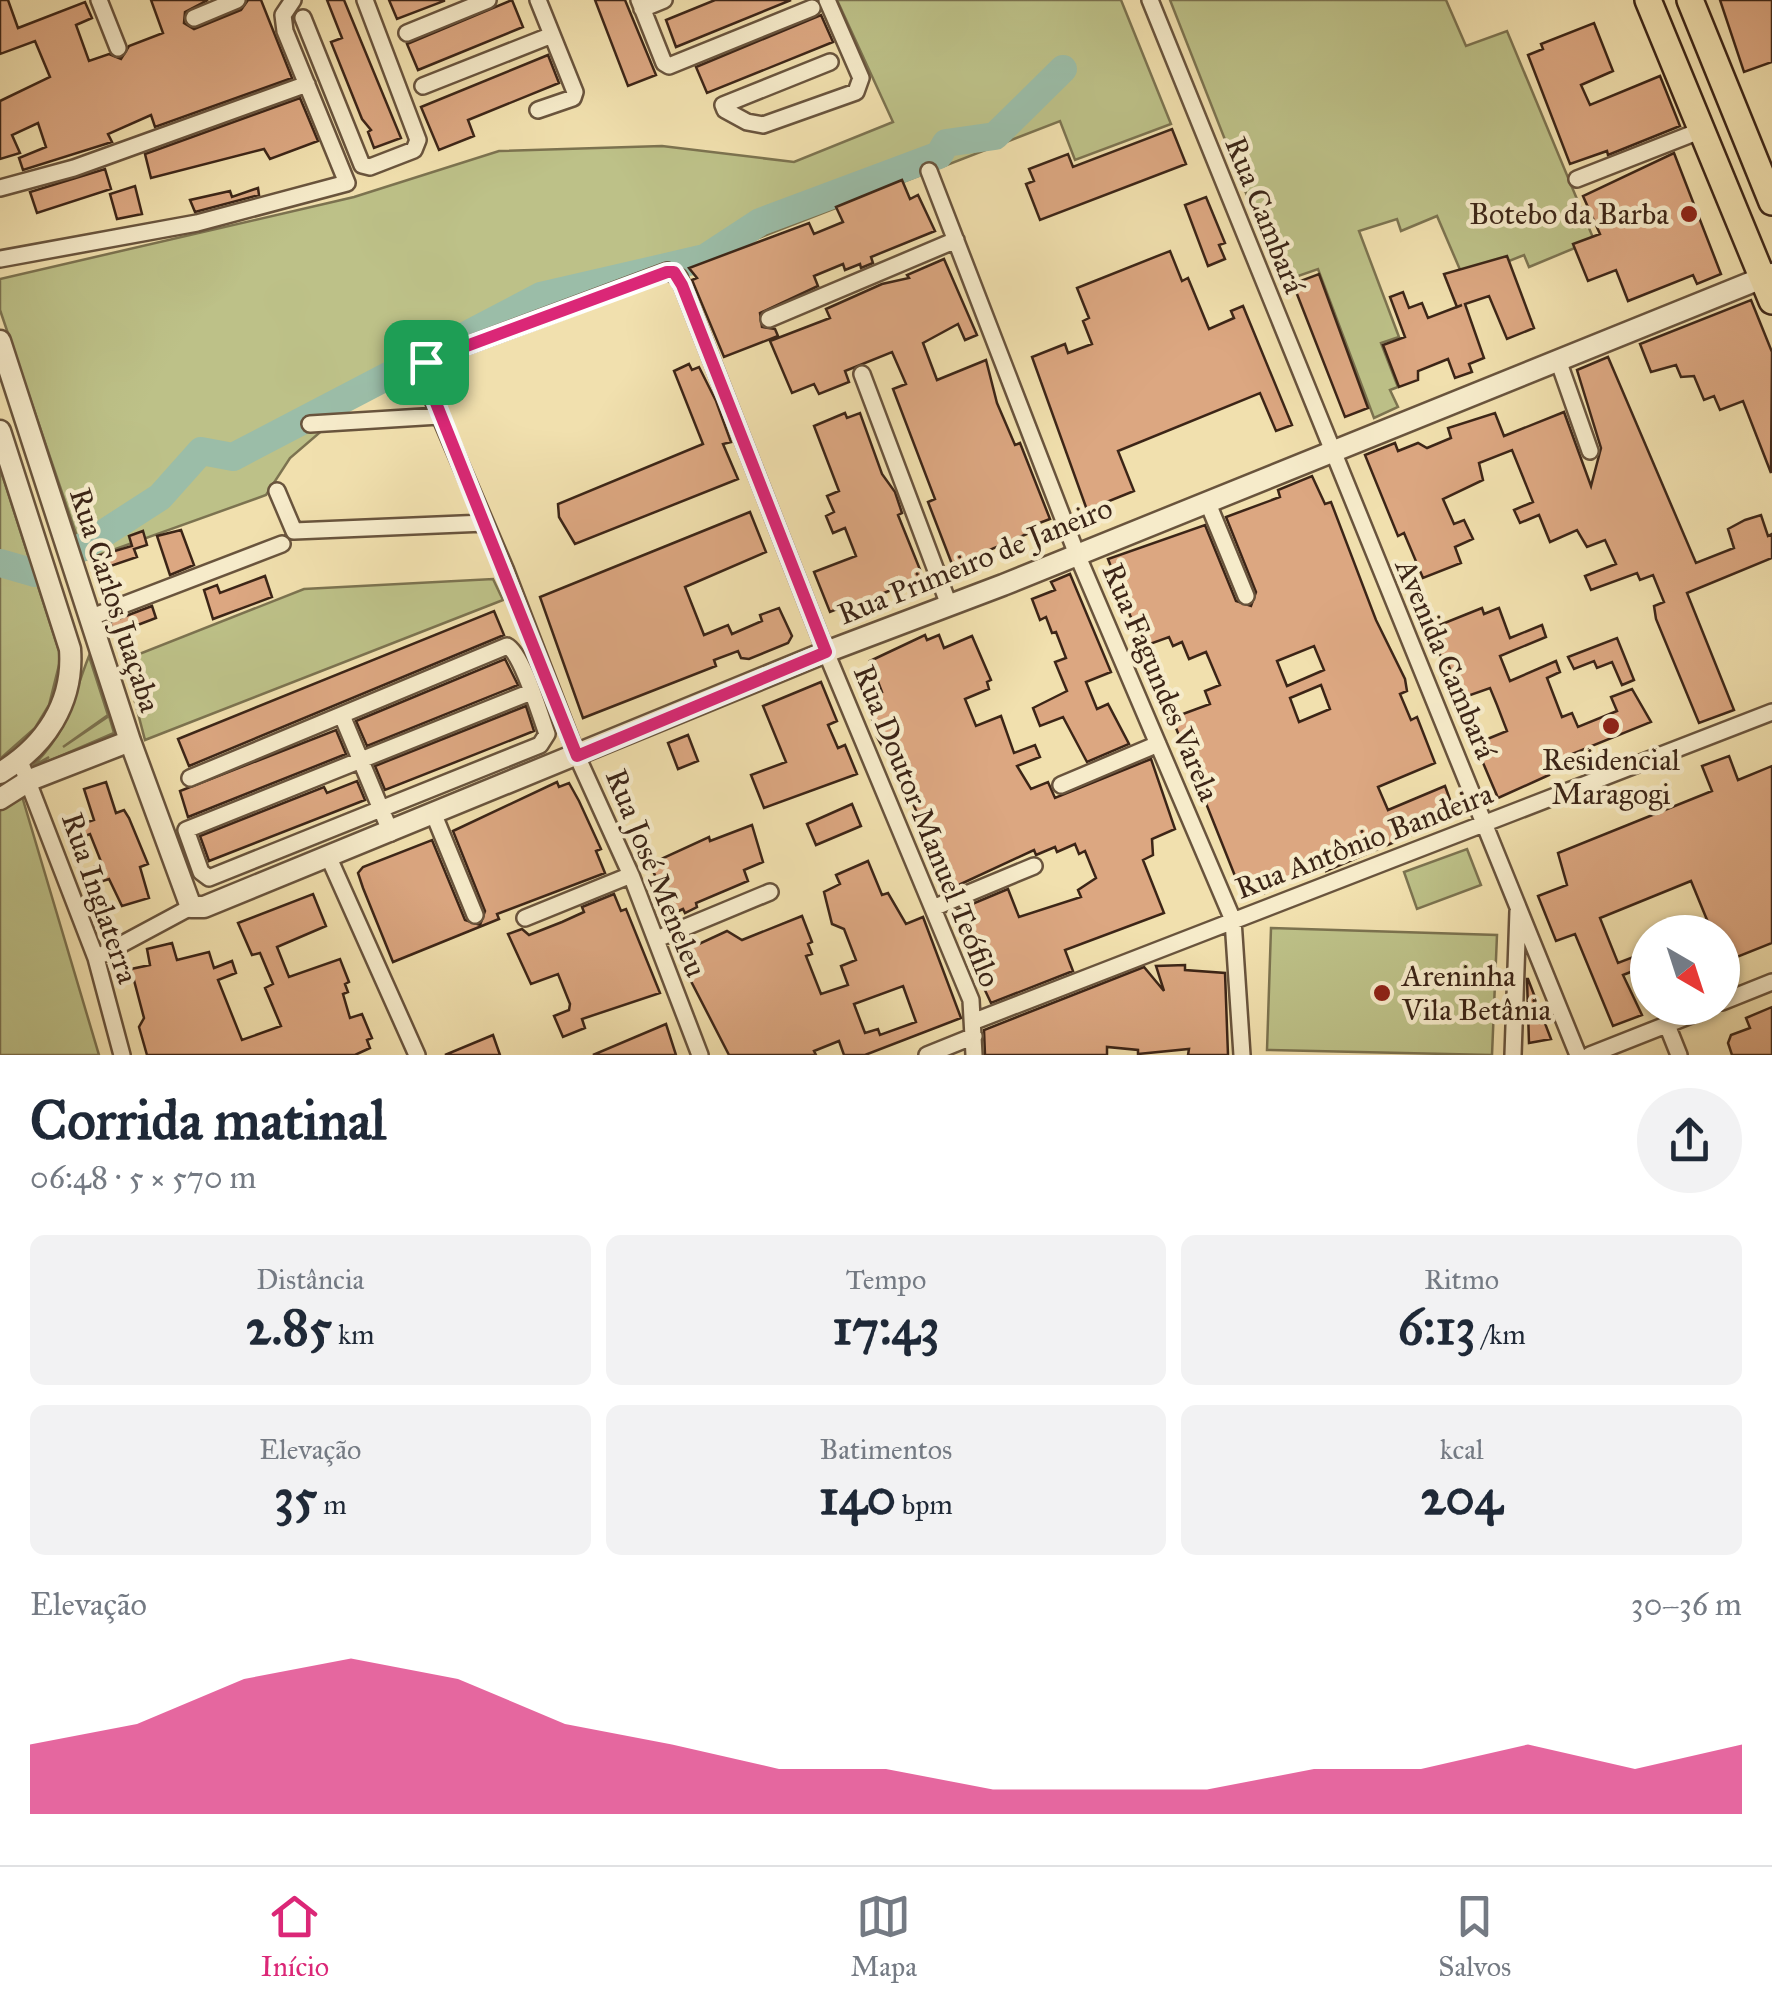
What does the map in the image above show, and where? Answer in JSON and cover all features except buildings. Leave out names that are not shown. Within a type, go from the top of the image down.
[{"type":"main road","points":[[1648,0],[1769,284]]},
{"type":"main road","points":[[1690,0],[1766,168],[1772,202]]},
{"type":"street","points":[[99,0],[118,48]]},
{"type":"street","points":[[194,18],[238,0]]},
{"type":"street","points":[[0,259],[197,223],[347,183],[283,23],[293,0]]},
{"type":"street","points":[[304,18],[362,165],[370,168],[414,150],[418,140],[365,0]]},
{"type":"street","points":[[407,33],[488,0]]},
{"type":"street","points":[[538,0],[575,92],[573,98],[538,110]]},
{"type":"street","points":[[664,0],[640,4],[664,63],[669,66],[820,4],[860,78],[856,92],[763,125],[747,122],[724,106],[830,62]]},
{"type":"street","name":"Rua Cambará","points":[[1150,0],[1329,450]]},
{"type":"street","points":[[424,86],[552,35]]},
{"type":"street","points":[[0,188],[74,168],[308,84]]},
{"type":"street","points":[[1577,179],[1702,130]]},
{"type":"street","name":"Rua Fagundes Varela","points":[[929,171],[1076,552],[1233,920],[1242,1055]]},
{"type":"street","points":[[770,320],[956,240]]},
{"type":"street","name":"Rua José Meneleu","points":[[682,285],[674,272],[667,272],[426,362],[421,372],[486,523],[577,756],[631,875],[700,1055]]},
{"type":"street","name":"Rua Primeiro de Janeiro","points":[[96,958],[191,907],[217,904],[826,652],[1329,450],[1558,360],[1769,284]]},
{"type":"street","name":"Rua Doutor Manuel Teófilo","points":[[682,285],[826,652],[972,1000],[974,1055]]},
{"type":"street","name":"Rua Carlos Juaçaba","points":[[0,341],[130,741],[0,774]]},
{"type":"street","points":[[1558,360],[1590,451]]},
{"type":"street","points":[[862,374],[950,604]]},
{"type":"street","points":[[310,424],[439,416]]},
{"type":"street","name":"Rua Carlos Juaçaba","points":[[0,430],[70,649],[71,666],[51,727],[25,770],[0,799]]},
{"type":"street","name":"Avenida Cambará","points":[[1329,450],[1486,822],[1578,1055]]},
{"type":"street","points":[[277,491],[294,531],[486,523]]},
{"type":"street","points":[[1207,501],[1246,596]]},
{"type":"street","points":[[89,618],[282,544]]},
{"type":"street","points":[[190,778],[343,718],[506,646],[516,652],[547,734],[540,745],[210,878],[201,872],[186,830],[531,692]]},
{"type":"street","name":"Rua Antônio Bandeira","points":[[927,1055],[974,1029],[1233,920],[1486,822],[1534,808],[1772,712]]},
{"type":"street","points":[[343,718],[390,833]]},
{"type":"street","points":[[130,741],[191,907]]},
{"type":"street","points":[[1061,785],[1158,744]]},
{"type":"street","name":"Rua Inglaterra","points":[[25,770],[96,958],[122,1055]]},
{"type":"street","points":[[434,815],[476,915]]},
{"type":"street","points":[[329,858],[417,1055]]},
{"type":"street","points":[[933,908],[1034,866]]},
{"type":"street","points":[[525,918],[631,875]]},
{"type":"street","points":[[657,939],[770,892]]},
{"type":"street","points":[[1513,1055],[1518,902]]},
{"type":"street","points":[[1517,949],[1526,940],[1536,945]]},
{"type":"street","points":[[1740,995],[1772,982]]},
{"type":"street","points":[[1590,1055],[1665,1025]]},
{"type":"street","points":[[1668,1025],[1680,1055]]},
{"type":"green space","points":[[837,0],[1121,0],[1171,124],[1075,160],[1060,121],[509,335],[354,403],[290,458],[266,495],[85,560],[0,310],[0,279],[354,197],[499,151],[662,146],[794,162],[893,122]]},
{"type":"green space","points":[[1170,0],[1446,0],[1466,46],[1507,31],[1594,240],[1529,267],[1524,255],[1464,279],[1437,216],[1401,231],[1397,219],[1359,231],[1399,337],[1381,343],[1398,387],[1390,390],[1398,407],[1374,418],[1318,269],[1281,282]]},
{"type":"green space","points":[[0,468],[61,657],[49,705],[35,728],[0,759]]},
{"type":"green space","points":[[493,579],[503,600],[145,740],[124,660],[304,589]]},
{"type":"green space","points":[[89,656],[108,715],[63,747],[109,716],[114,733],[35,767],[49,757],[33,766],[63,726]]},
{"type":"green space","points":[[21,793],[99,1055],[0,1055],[0,806]]},
{"type":"green space","points":[[1467,849],[1481,885],[1417,909],[1404,872]]},
{"type":"green space","name":"Areninha Vila Betânia","points":[[1271,928],[1497,935],[1492,1055],[1267,1050]]},
{"type":"waterway","points":[[81,548],[160,497],[201,451],[233,457],[541,296],[705,258],[760,222],[939,155],[946,143],[995,136],[1063,69]]},
{"type":"waterway","points":[[0,563],[35,573]]},
{"type":"place","name":"Botebo da Barba","points":[[1689,214]]},
{"type":"place","name":"Residencial Maragogi","points":[[1611,726]]},
{"type":"place","name":"Areninha Vila Betânia","points":[[1382,993]]},
{"type":"route","points":[[674,272],[826,652],[577,756],[506,570],[424,382],[421,372],[426,362],[674,272]]}]
